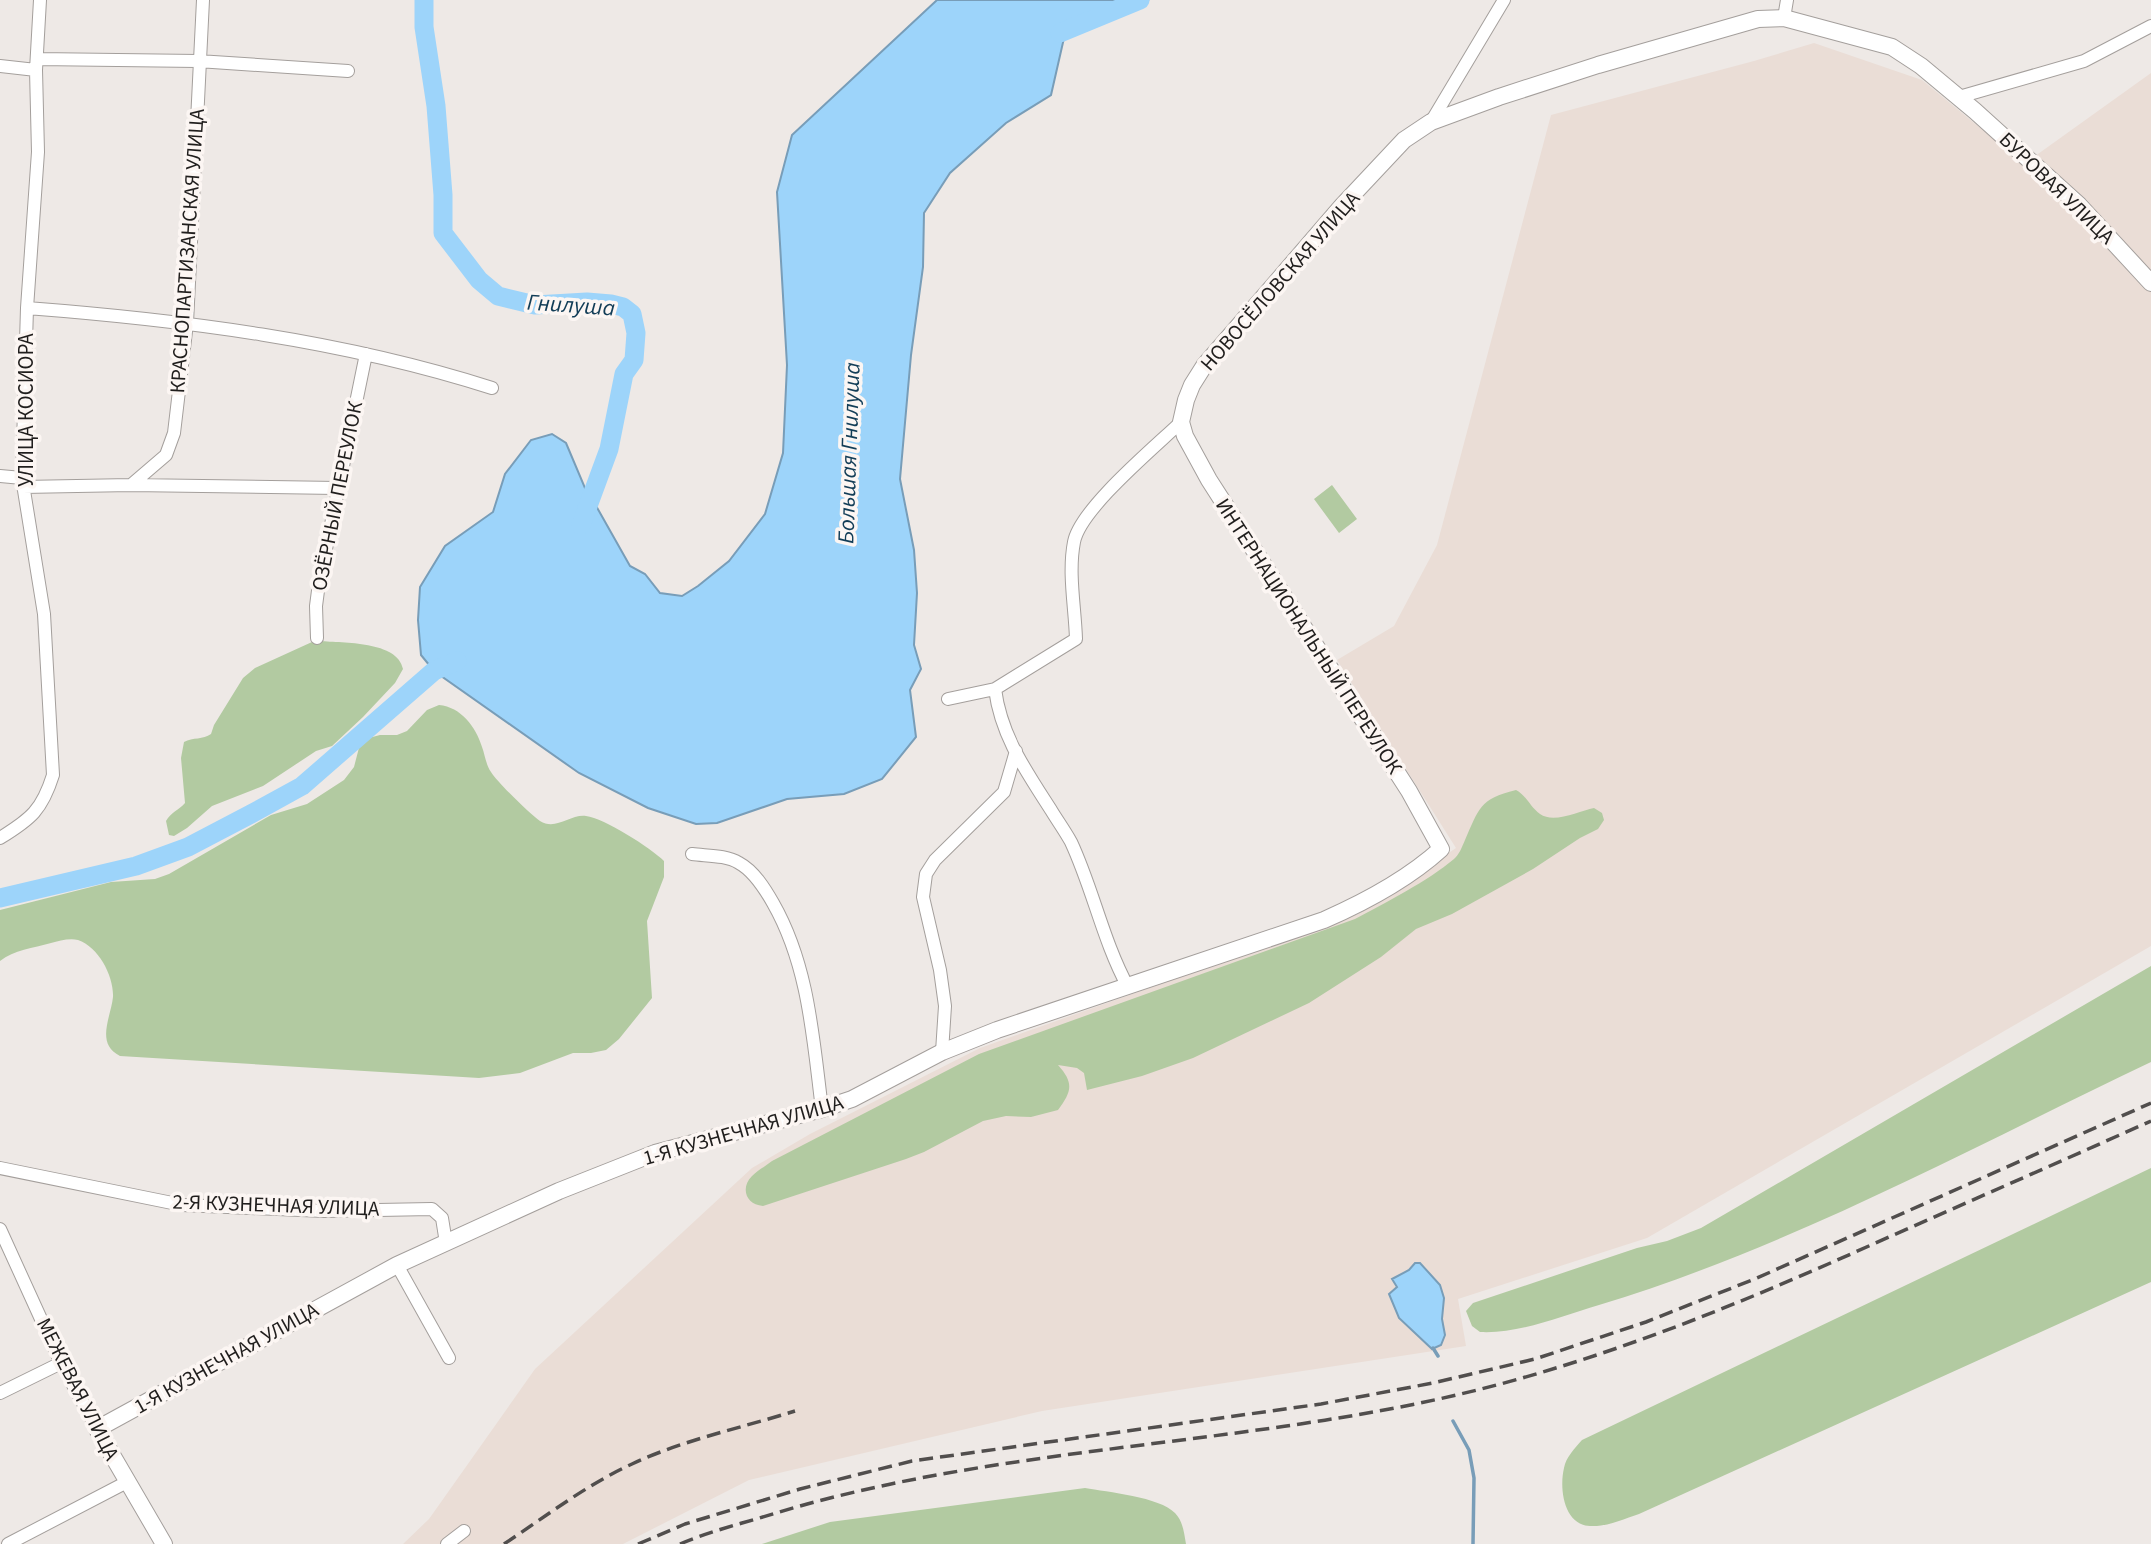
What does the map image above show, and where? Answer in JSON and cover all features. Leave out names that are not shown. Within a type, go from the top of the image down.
[{"type":"street","name":"УЛИЦА КОСИОРА","points":[[0,838],[31,817],[46,799],[53,775],[44,614],[23,483],[27,308],[38,152],[36,65],[40,0]]},
{"type":"street","name":"КРАСНОПАРТИЗАНСКАЯ УЛИЦА","points":[[131,485],[159,462],[171,445],[187,323],[203,0]]},
{"type":"street","name":"НОВОСЁЛОВСКАЯ УЛИЦА","points":[[948,699],[995,689],[1076,639],[1070,565],[1074,538],[1094,506],[1181,422],[1186,400],[1204,366],[1342,206],[1404,140],[1431,122],[1504,0]]},
{"type":"street","points":[[1431,122],[1598,65],[1758,19],[1784,18],[1787,0]]},
{"type":"street","name":"БУРОВАЯ УЛИЦА","points":[[1784,18],[1892,47],[1921,66],[2079,205],[2151,283]]},
{"type":"street","points":[[1959,97],[2084,61],[2151,26]]},
{"type":"street","points":[[0,66],[198,61],[348,71]]},
{"type":"street","points":[[27,308],[187,323],[366,354],[430,368],[492,388]]},
{"type":"street","name":"ОЗЁРНЫЙ ПЕРЕУЛОК","points":[[317,638],[318,594],[337,488],[366,354]]},
{"type":"street","name":"ИНТЕРНАЦИОНАЛЬНЫЙ ПЕРЕУЛОК","points":[[1181,422],[1185,436],[1209,480],[1409,791],[1441,849]]},
{"type":"street","points":[[0,476],[23,483],[337,488]]},
{"type":"street","points":[[995,689],[998,714],[1016,751],[1070,841],[1101,921],[1112,958],[1128,987]]},
{"type":"street","points":[[942,1052],[945,1006],[940,970],[923,897],[926,874],[949,845],[1004,792],[1016,751]]},
{"type":"street","name":"1-Я КУЗНЕЧНАЯ УЛИЦА","points":[[97,1429],[397,1265],[559,1191],[655,1153],[822,1110],[852,1098],[942,1052],[997,1030],[1238,950],[1349,909],[1413,871],[1441,849]]},
{"type":"street","points":[[692,854],[739,863],[753,874],[767,891],[781,917],[797,955],[807,1000],[822,1110]]},
{"type":"street","name":"2-Я КУЗНЕЧНАЯ УЛИЦА","points":[[0,1168],[182,1205],[324,1211],[432,1209],[442,1218],[446,1243]]},
{"type":"street","name":"МЕЖЕВАЯ УЛИЦА","points":[[0,1231],[61,1363],[164,1544]]},
{"type":"street","points":[[397,1265],[449,1358]]},
{"type":"street","points":[[0,1393],[61,1363]]},
{"type":"street","points":[[8,1544],[127,1482]]},
{"type":"street","points":[[447,1544],[464,1531]]},
{"type":"shaded area","points":[[1814,43],[1922,80],[2024,164],[2151,73],[2151,946],[1647,1238],[1458,1299],[1466,1346],[1042,1411],[749,1480],[623,1544],[403,1544],[429,1519],[535,1369],[752,1168],[810,1134],[980,1048],[1358,914],[1456,848],[1337,660],[1394,626],[1437,545],[1551,115]]},
{"type":"green space","points":[[1332,485],[1357,519],[1339,533],[1314,499]]},
{"type":"green space","points":[[312,642],[381,648],[399,660],[403,669],[395,683],[332,746],[316,751],[263,786],[212,806],[187,828],[174,836],[169,835],[166,821],[185,803],[181,758],[184,742],[211,734],[243,678],[255,668]]},
{"type":"green space","points":[[439,705],[461,714],[472,725],[491,772],[514,798],[540,821],[552,824],[580,816],[594,818],[627,834],[664,861],[664,877],[647,921],[652,998],[619,1039],[606,1050],[573,1053],[520,1073],[479,1078],[120,1056],[112,1051],[106,1037],[113,997],[111,981],[99,956],[86,944],[78,940],[57,941],[18,952],[0,961],[0,910],[111,882],[155,879],[169,874],[271,815],[307,804],[344,780],[354,767],[361,740],[407,731],[427,710]]},
{"type":"green space","points":[[1516,790],[1546,817],[1567,816],[1594,808],[1602,813],[1604,820],[1598,829],[1533,869],[1452,914],[1416,929],[1381,957],[1309,1003],[1193,1058],[1142,1076],[1087,1090],[1084,1073],[1077,1068],[1058,1065],[1067,1077],[1069,1087],[1058,1110],[1031,1117],[1006,1116],[983,1121],[906,1159],[763,1206],[752,1203],[749,1199],[746,1191],[748,1181],[772,1161],[979,1054],[1355,919],[1393,899],[1454,859],[1482,807],[1494,797]]},
{"type":"green space","points":[[2151,966],[2151,1062],[1879,1194],[1741,1255],[1540,1323],[1495,1332],[1480,1332],[1472,1326],[1466,1311],[1473,1303],[1701,1228]]},
{"type":"green space","points":[[2151,1168],[2151,1282],[1639,1514],[1609,1524],[1590,1526],[1581,1524],[1569,1513],[1562,1486],[1564,1468],[1569,1456],[1582,1440]]},
{"type":"green space","points":[[1085,1488],[1133,1496],[1168,1507],[1180,1520],[1186,1544],[762,1544],[830,1522]]},
{"type":"water","points":[[937,0],[1149,0],[1093,17],[1064,38],[1051,95],[1006,123],[950,173],[924,213],[923,267],[911,355],[900,479],[914,550],[917,593],[914,645],[921,669],[910,690],[916,737],[882,779],[844,794],[787,799],[717,823],[696,824],[648,808],[579,773],[434,671],[421,655],[418,620],[420,587],[445,546],[493,512],[505,474],[531,440],[552,434],[566,443],[590,500],[595,504],[630,566],[645,574],[660,593],[682,596],[729,561],[765,514],[783,453],[787,365],[777,192],[792,135]]},
{"type":"water","points":[[1415,1263],[1420,1263],[1440,1285],[1444,1298],[1442,1319],[1445,1335],[1441,1345],[1432,1349],[1399,1318],[1389,1294],[1397,1287],[1392,1279],[1409,1270]]},
{"type":"waterway","name":"Гнилуша","points":[[424,0],[424,27],[436,106],[443,233],[479,280],[498,296],[535,305],[587,302],[611,304],[623,307],[632,314],[636,333],[634,360],[624,374],[609,449],[581,525]]},
{"type":"waterway","name":"Большая Гнилуша","points":[[1060,33],[1140,0]]},
{"type":"waterway","name":"Большая Гнилуша","points":[[0,898],[136,866],[188,847],[302,786],[434,671],[457,661]]},
{"type":"waterway","points":[[1433,1348],[1438,1356]]},
{"type":"waterway","points":[[1453,1421],[1469,1450],[1474,1478],[1473,1544]]},
{"type":"railway","points":[[638,1544],[685,1524],[800,1489],[912,1461],[1321,1404],[1433,1383],[1535,1359],[1646,1322],[1757,1278],[2151,1103]]},
{"type":"railway","points":[[680,1544],[715,1531],[857,1491],[939,1475],[1356,1415],[1498,1385],[1612,1350],[1724,1308],[2151,1121]]},
{"type":"railway","points":[[504,1544],[582,1491],[632,1464],[692,1441],[795,1411]]}]
